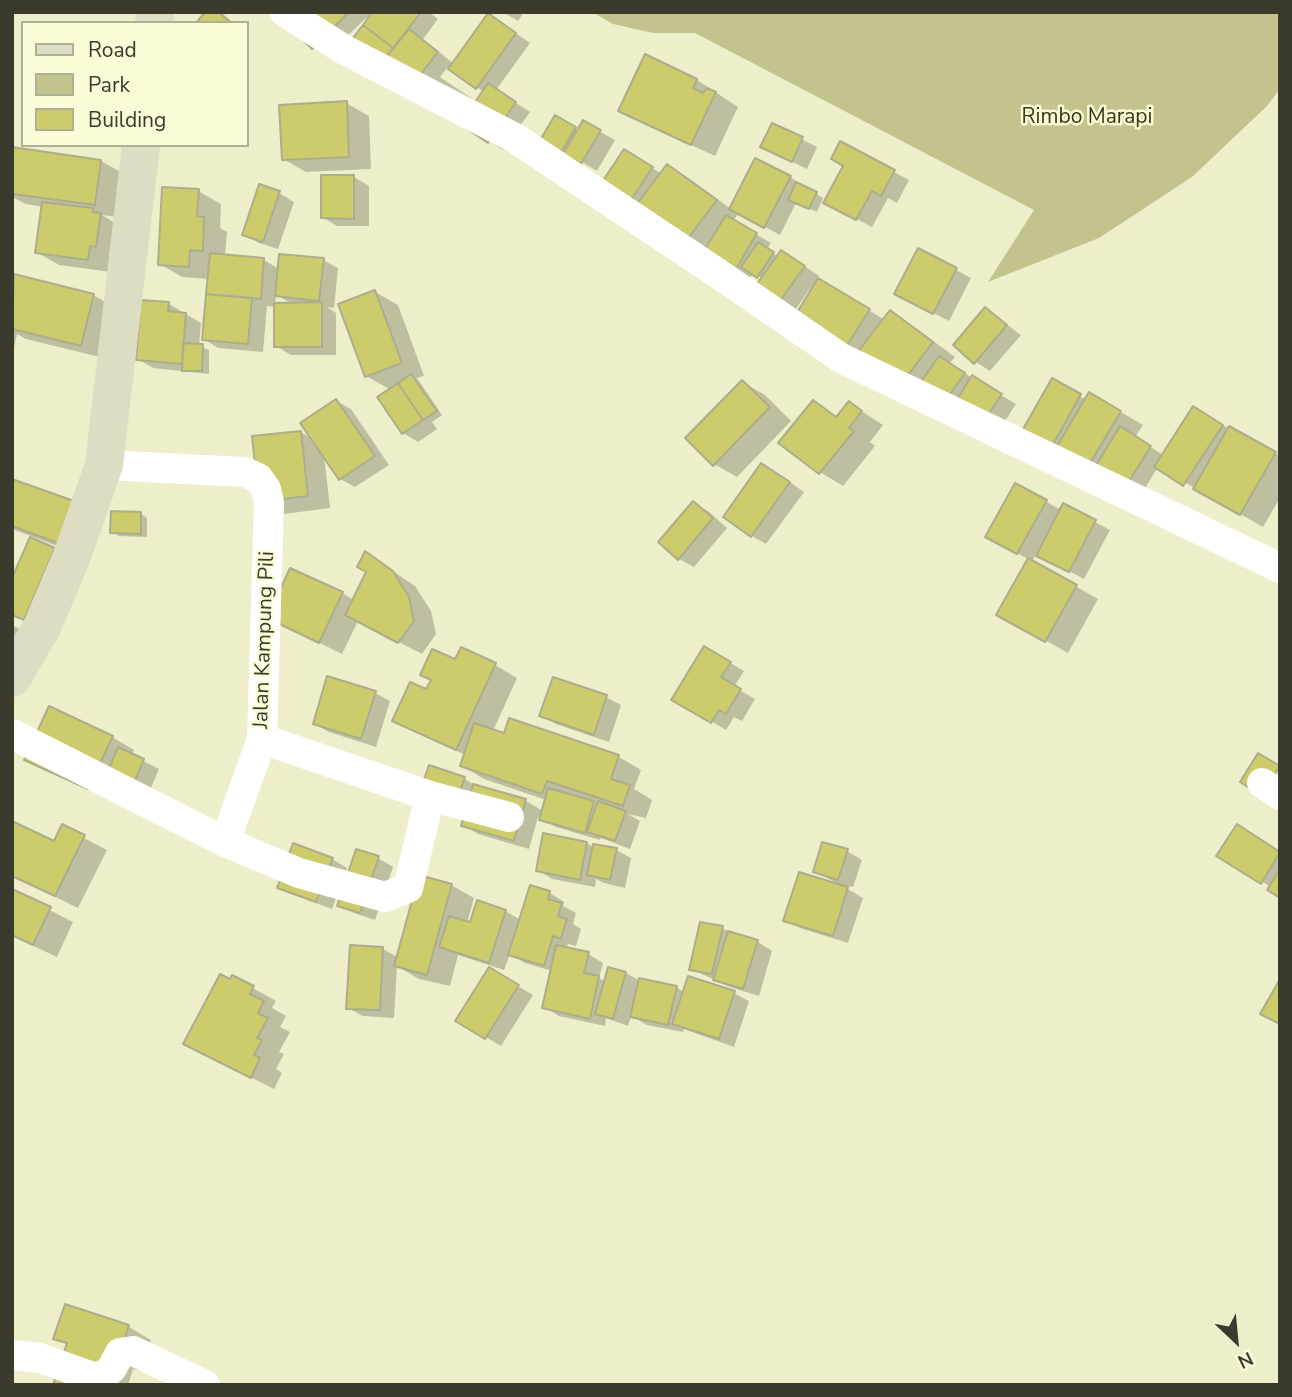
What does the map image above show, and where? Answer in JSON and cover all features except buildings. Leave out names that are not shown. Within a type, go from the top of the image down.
[{"type":"main road","points":[[12,678],[42,627],[72,556],[104,465],[141,147]]},
{"type":"street","points":[[285,12],[343,49],[515,138],[841,358],[1280,568]]},
{"type":"street","name":"Jalan Kampung Pili","points":[[104,465],[245,472],[258,478],[266,489],[269,502],[262,739],[225,842]]},
{"type":"street","points":[[12,734],[225,842],[299,873],[385,897],[408,888],[430,796]]},
{"type":"street","points":[[262,739],[430,796],[509,817]]},
{"type":"street","points":[[12,1355],[40,1358],[93,1377],[105,1375],[120,1353],[133,1351],[205,1385]]},
{"type":"green space","name":"Rimbo Marapi","points":[[592,12],[1280,12],[1280,89],[1267,106],[1192,177],[1099,238],[988,282],[1034,210],[695,33],[653,33],[613,24]]}]
